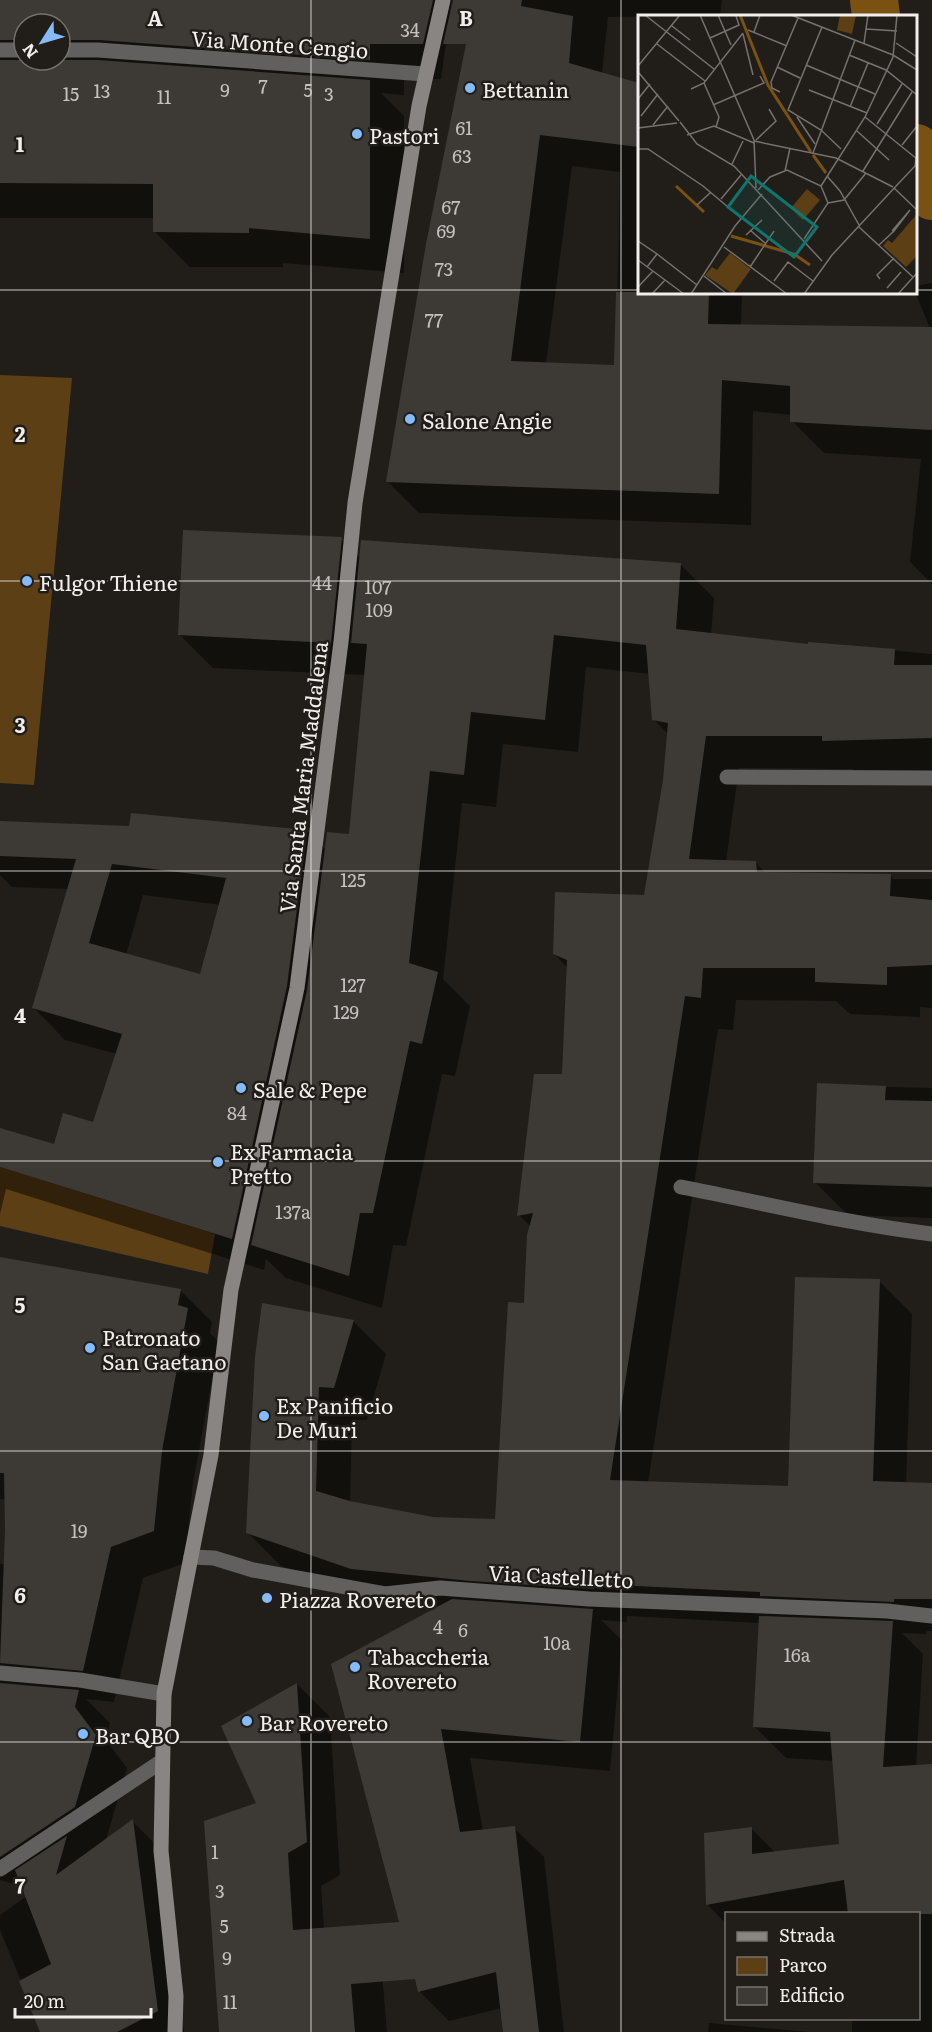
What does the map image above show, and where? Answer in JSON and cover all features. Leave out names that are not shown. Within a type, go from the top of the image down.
[{"type":"street","name":"Via Santa Maria Maddalena","points":[[176,2032],[176,1996],[161,1851],[164,1694],[211,1455],[231,1290],[297,988],[341,642],[355,503],[425,74],[443,0]]},
{"type":"street","name":"Via Monte Cengio","points":[[72,50],[425,74]]},
{"type":"street","points":[[727,777],[932,778]]},
{"type":"street","points":[[681,1187],[808,1211],[880,1228],[932,1234]]},
{"type":"street","name":"Via Castelletto","points":[[191,1557],[214,1558],[253,1570],[386,1594],[440,1588],[589,1599],[887,1611],[932,1616]]},
{"type":"street","points":[[0,1673],[80,1680],[164,1694]]},
{"type":"street","points":[[0,1869],[162,1761]]},
{"type":"green space","name":"Fulgor Thiene","points":[[0,375],[72,378],[34,785],[0,783]]},
{"type":"green space","points":[[0,1167],[215,1234],[208,1274],[0,1226]]},
{"type":"building","points":[[0,0],[433,0],[423,44],[370,44],[370,60],[99,40],[72,40],[72,12],[12,12],[12,40],[0,40]]},
{"type":"building","points":[[453,0],[522,0],[521,6],[573,16],[569,63],[638,83],[638,147],[540,135],[511,361],[614,365],[616,292],[709,294],[708,324],[932,327],[932,430],[790,422],[790,386],[722,380],[719,494],[386,482],[426,244],[466,44],[443,44]]},
{"type":"building","points":[[0,60],[12,60],[12,72],[72,72],[72,60],[98,60],[370,80],[370,239],[249,228],[249,233],[153,232],[153,184],[0,183]]},
{"type":"building","points":[[183,530],[342,537],[331,643],[178,635]]},
{"type":"building","points":[[361,540],[681,563],[676,629],[808,644],[808,642],[895,649],[894,665],[932,665],[932,738],[822,741],[822,736],[706,736],[689,859],[756,861],[757,872],[891,874],[890,896],[932,900],[932,965],[887,967],[887,985],[815,982],[815,968],[703,968],[701,998],[685,996],[610,1480],[788,1486],[795,1277],[880,1279],[873,1481],[932,1483],[932,1599],[894,1599],[894,1602],[760,1596],[760,1592],[595,1584],[594,1589],[471,1581],[351,1569],[246,1533],[255,1357],[262,1303],[354,1320],[334,1388],[319,1387],[316,1491],[350,1501],[433,1517],[495,1519],[508,1302],[524,1303],[527,1235],[533,1213],[517,1216],[534,1074],[562,1074],[567,960],[553,954],[555,892],[644,895],[663,780],[668,723],[652,720],[646,645],[554,635],[545,720],[471,712],[464,775],[430,771],[409,963],[438,972],[422,1044],[410,1041],[373,1213],[360,1213],[349,1276],[251,1245],[307,990],[327,832],[349,834],[367,644],[351,643]]},
{"type":"building","points":[[131,813],[307,830],[287,986],[232,1239],[0,1167],[0,1128],[54,1144],[63,1113],[93,1122],[122,1034],[32,1008],[76,859],[0,856],[0,821],[129,826]],"holes":[[[112,864],[226,878],[200,974],[89,943]]]},
{"type":"building","points":[[817,1083],[886,1086],[885,1100],[932,1101],[932,1187],[813,1183]]},
{"type":"building","points":[[0,1257],[181,1289],[178,1305],[188,1308],[162,1451],[154,1531],[111,1547],[83,1671],[0,1663],[5,1530],[4,1473],[0,1473]]},
{"type":"building","points":[[452,1599],[593,1609],[580,1742],[441,1729],[460,1832],[515,1826],[539,2032],[503,2032],[496,1972],[418,1992],[415,1979],[351,1984],[355,2032],[219,2032],[204,1821],[256,1803],[221,1726],[297,1683],[307,1842],[288,1853],[293,1930],[399,1922],[331,1664]]},
{"type":"building","points":[[759,1616],[893,1621],[883,1767],[932,1764],[932,1914],[848,1912],[844,1880],[706,1905],[704,1833],[752,1827],[752,1854],[839,1844],[830,1732],[753,1727]]},
{"type":"building","points":[[0,1683],[79,1690],[75,1707],[96,1735],[75,1807],[0,1857]]},
{"type":"building","points":[[133,1819],[158,2011],[117,2032],[40,2032],[19,1981],[51,1964],[15,1870],[67,1836],[56,1875]]},
{"type":"waterway","points":[[874,0],[876,15]]},
{"type":"waterway","points":[[917,151],[932,196]]},
{"type":"place","name":"Bettanin","points":[[470,88]]},
{"type":"place","name":"Pastori","points":[[357,134]]},
{"type":"place","name":"Salone Angie","points":[[410,419]]},
{"type":"place","name":"Fulgor Thiene","points":[[27,581]]},
{"type":"place","name":"Sale & Pepe","points":[[241,1088]]},
{"type":"place","name":"Ex Farmacia Pretto","points":[[218,1162]]},
{"type":"place","name":"Patronato San Gaetano","points":[[90,1348]]},
{"type":"place","name":"Ex Panificio De Muri","points":[[264,1416]]},
{"type":"place","name":"Piazza Rovereto","points":[[267,1598]]},
{"type":"place","name":"Tabaccheria Rovereto","points":[[355,1667]]},
{"type":"place","name":"Bar Rovereto","points":[[247,1721]]},
{"type":"place","name":"Bar QBO","points":[[83,1734]]}]
